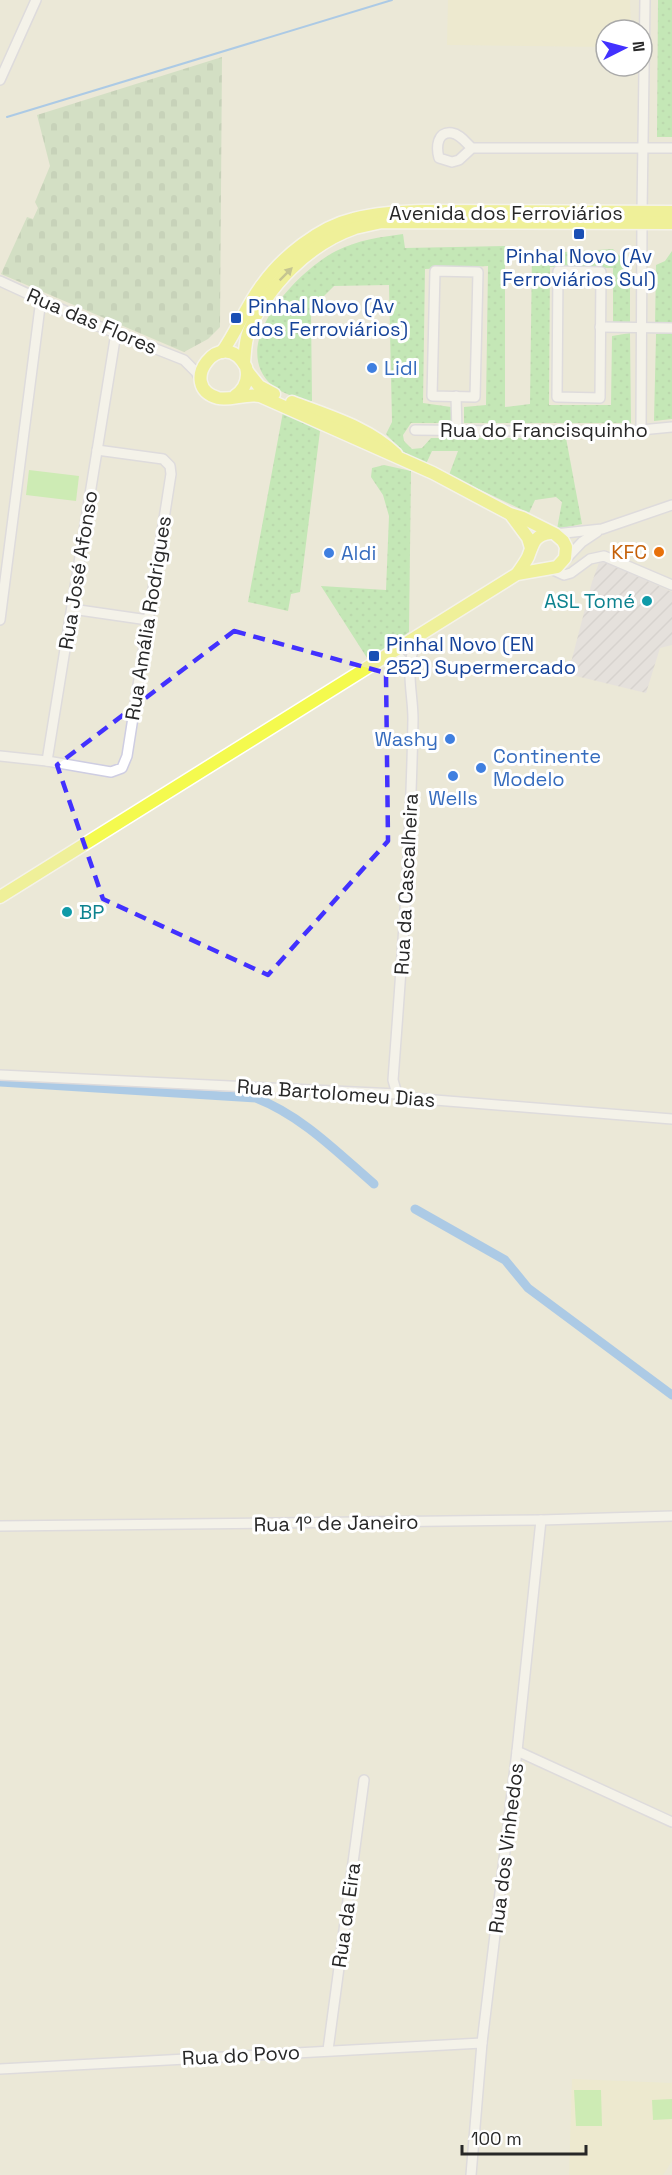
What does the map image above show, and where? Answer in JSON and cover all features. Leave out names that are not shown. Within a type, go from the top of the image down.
[{"type":"main road","name":"Avenida dos Ferroviários","points":[[222,352],[262,285],[283,260],[317,235],[351,219],[382,213],[422,211],[642,218],[672,223]]},
{"type":"main road","name":"Avenida dos Ferroviários","points":[[245,367],[249,331],[277,284],[323,244],[354,229],[382,222],[642,218],[672,213]]},
{"type":"main road","points":[[0,897],[517,574],[548,569],[562,563],[565,558],[566,547],[563,541],[523,518],[510,514],[433,473],[260,396],[247,394],[229,398],[210,394],[202,383],[201,370],[208,359],[222,352],[234,354],[257,384],[265,390],[374,435],[402,459]]},
{"type":"main road","points":[[235,396],[244,388],[245,367]]},
{"type":"main road","points":[[510,514],[528,538],[532,559],[537,565],[548,569]]},
{"type":"main road","points":[[517,574],[538,537],[552,534]]},
{"type":"street","points":[[0,80],[36,0]]},
{"type":"street","points":[[641,431],[645,0]]},
{"type":"street","points":[[472,148],[672,148]]},
{"type":"street","points":[[435,271],[478,272],[476,397],[456,396],[432,396],[435,271]]},
{"type":"street","points":[[558,272],[601,272],[600,327],[600,398],[557,397],[558,272]]},
{"type":"street","name":"Rua das Flores","points":[[0,281],[116,333],[184,360]]},
{"type":"street","points":[[0,620],[41,299]]},
{"type":"street","points":[[600,327],[672,328]]},
{"type":"street","name":"Rua José Afonso","points":[[47,761],[116,333]]},
{"type":"street","points":[[184,360],[208,359]]},
{"type":"street","points":[[184,360],[196,372],[202,383]]},
{"type":"street","points":[[456,396],[458,430]]},
{"type":"street","name":"Rua do Francisquinho","points":[[415,430],[641,431],[672,427]]},
{"type":"street","name":"Rua Amália Rodrigues","points":[[47,761],[111,772],[122,768],[127,756],[171,474],[170,466],[163,459],[97,450]]},
{"type":"street","points":[[552,534],[602,529],[672,505]]},
{"type":"street","points":[[562,563],[582,542],[602,529]]},
{"type":"street","points":[[548,569],[564,575],[571,573],[598,555],[672,585]]},
{"type":"street","points":[[72,609],[148,620]]},
{"type":"street","name":"Rua da Cascalheira","points":[[397,1094],[393,1080],[411,820],[413,712],[409,673],[412,648],[423,633]]},
{"type":"street","points":[[386,656],[399,657],[407,665],[409,673]]},
{"type":"street","points":[[0,756],[47,761]]},
{"type":"street","name":"Rua Bartolomeu Dias","points":[[0,1075],[397,1094],[410,1098],[672,1119]]},
{"type":"street","name":"Rua 1º de Janeiro","points":[[0,1526],[541,1520],[672,1516]]},
{"type":"street","name":"Rua dos Vinhedos","points":[[471,2175],[482,2043],[518,1751],[541,1520]]},
{"type":"street","points":[[518,1751],[672,1822]]},
{"type":"street","name":"Rua da Eira","points":[[328,2050],[364,1780]]},
{"type":"street","name":"Rua do Povo","points":[[0,2069],[482,2043]]},
{"type":"highlighted area","points":[[234,631],[386,673],[388,841],[268,975],[103,899],[57,765]]},
{"type":"shaded area","points":[[448,0],[630,0],[631,18],[594,18],[594,47],[447,45]]},
{"type":"shaded area","points":[[600,560],[672,592],[672,645],[660,648],[646,693],[568,674]]},
{"type":"shaded area","points":[[572,2079],[672,2083],[672,2161],[663,2175],[569,2175]]},
{"type":"green space","points":[[658,0],[672,0],[672,137],[657,137]]},
{"type":"green space","points":[[222,57],[220,327],[208,339],[184,352],[1,274],[27,217],[33,219],[38,208],[35,202],[50,166],[37,115]]},
{"type":"green space","points":[[403,234],[405,248],[505,246],[505,407],[530,404],[532,254],[613,249],[630,266],[630,323],[613,325],[613,268],[550,267],[549,405],[611,405],[612,336],[630,333],[631,423],[464,423],[464,407],[486,405],[488,266],[425,269],[423,403],[451,407],[455,421],[452,423],[411,423],[403,435],[404,441],[412,449],[422,448],[431,438],[566,438],[582,524],[557,529],[562,502],[556,497],[535,500],[529,513],[449,475],[458,451],[432,451],[426,464],[403,452],[386,434],[392,422],[389,285],[334,286],[311,309],[312,401],[284,393],[273,386],[260,369],[257,350],[262,330],[287,291],[304,274],[344,247]]},
{"type":"green space","points":[[672,251],[672,324],[655,325],[656,265],[665,261]]},
{"type":"green space","points":[[672,333],[672,419],[654,421],[656,334]]},
{"type":"green space","points":[[283,412],[320,431],[300,592],[291,594],[288,611],[248,602]]},
{"type":"green space","points":[[384,465],[411,471],[409,632],[369,661],[321,586],[386,590],[389,516],[383,495],[371,477],[372,468]]},
{"type":"green space","points":[[29,470],[79,476],[76,501],[26,495]]},
{"type":"green space","points":[[574,2090],[601,2090],[602,2126],[576,2126]]},
{"type":"green space","points":[[672,2099],[672,2119],[653,2120],[652,2100]]},
{"type":"waterway","points":[[7,117],[392,0]]},
{"type":"waterway","points":[[0,1082],[256,1098],[304,1125],[333,1147],[374,1184]]},
{"type":"waterway","points":[[415,1209],[505,1260],[528,1288],[672,1395]]},
{"type":"place","name":"Pinhal Novo (Av Ferroviários Sul)","points":[[579,234]]},
{"type":"place","name":"Pinhal Novo (Av dos Ferroviários)","points":[[236,318]]},
{"type":"place","name":"Lidl","points":[[372,368]]},
{"type":"place","name":"KFC","points":[[659,552]]},
{"type":"place","name":"Aldi","points":[[329,553]]},
{"type":"place","name":"ASL Tomé","points":[[647,601]]},
{"type":"place","name":"Pinhal Novo (EN 252) Supermercado","points":[[374,656]]},
{"type":"place","name":"Washy","points":[[450,739]]},
{"type":"place","name":"Continente Modelo","points":[[481,768]]},
{"type":"place","name":"Wells","points":[[453,776]]},
{"type":"place","name":"BP","points":[[67,912]]}]
